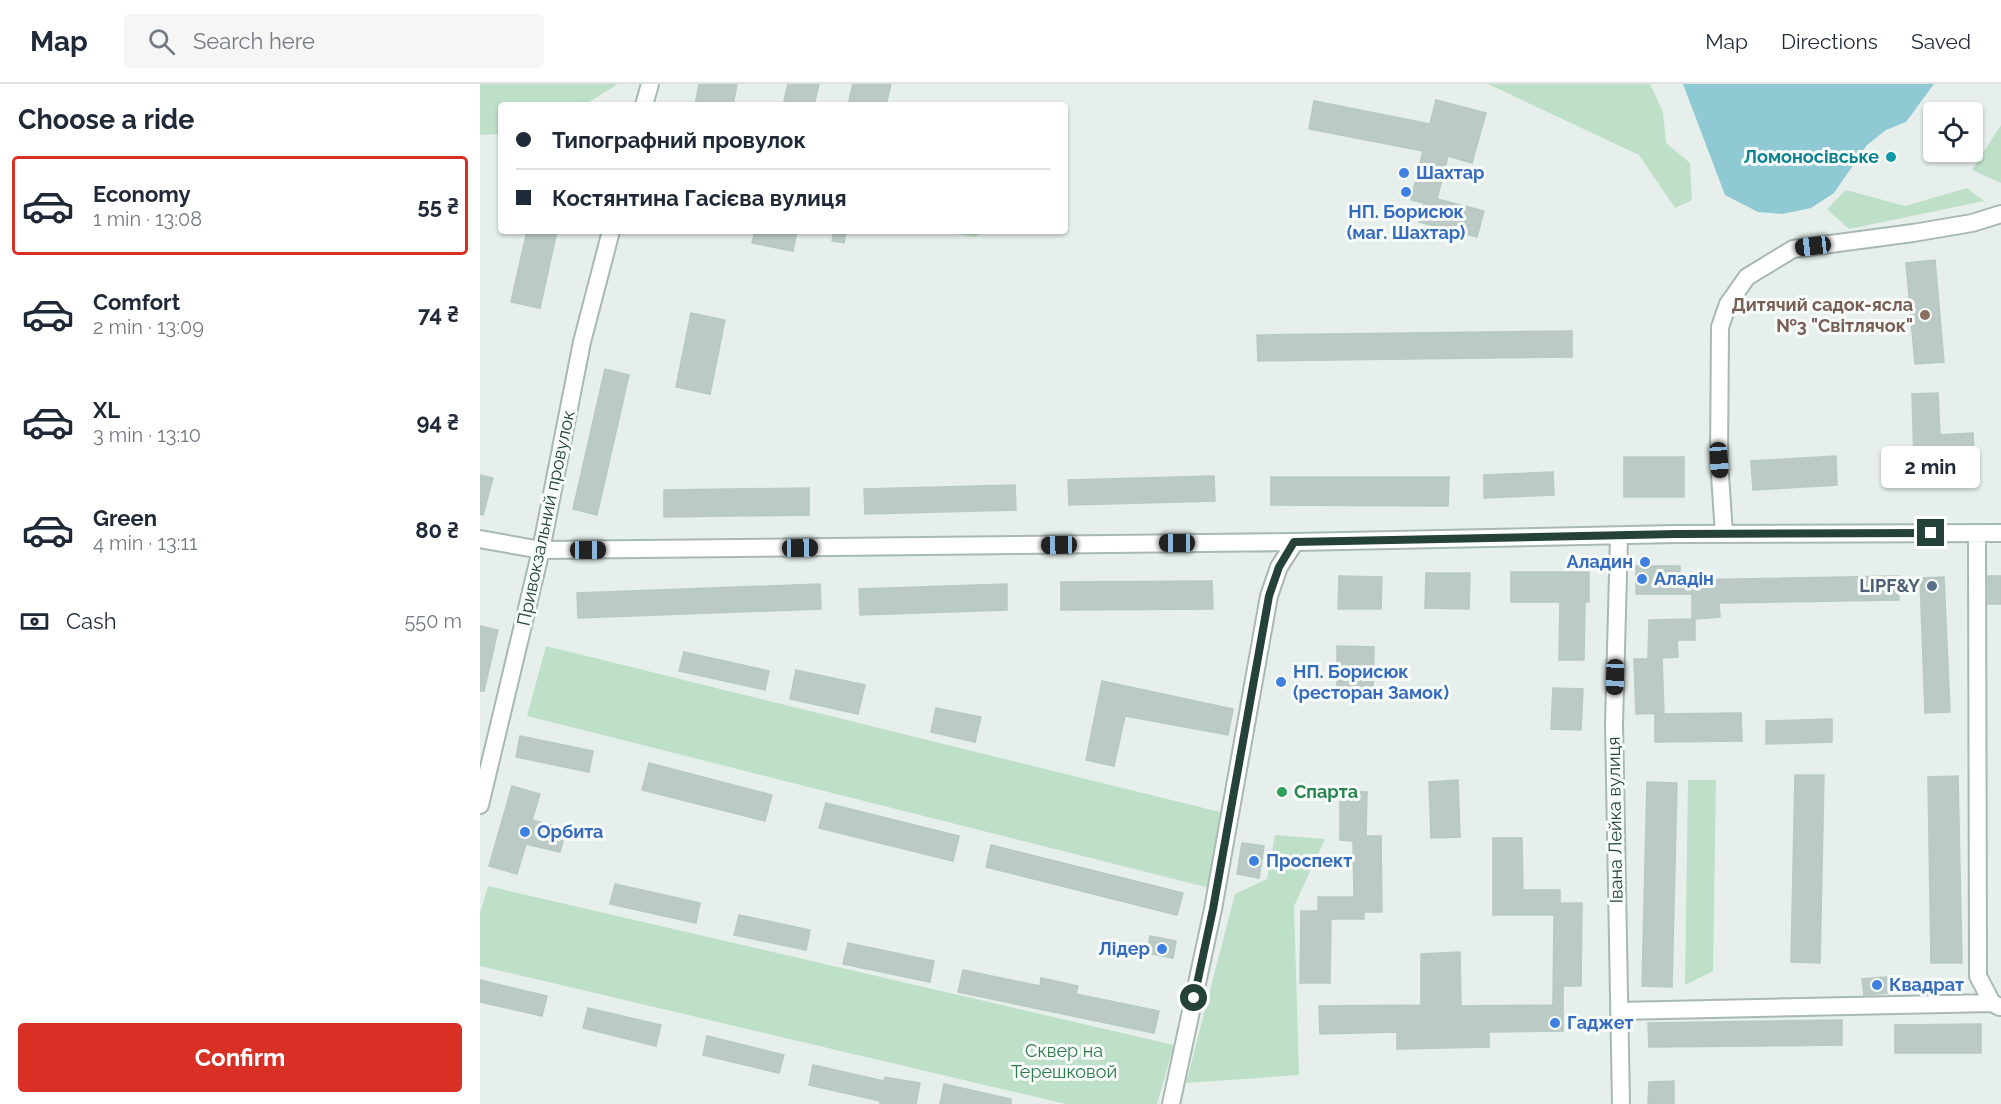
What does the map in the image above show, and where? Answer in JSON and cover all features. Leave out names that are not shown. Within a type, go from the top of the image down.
[{"type":"street","points":[[645,102],[650,84]]},
{"type":"street","points":[[1724,534],[1719,460],[1720,327],[1728,304],[1747,277],[1793,249],[1913,233],[1972,223],[2001,214]]},
{"type":"street","name":"Привокзальний провулок","points":[[480,804],[541,550],[582,342],[610,234]]},
{"type":"street","points":[[1977,533],[1978,976],[1997,1005]]},
{"type":"street","points":[[480,539],[541,550],[1294,542],[1724,534],[2001,533]]},
{"type":"street","name":"Івана Лейка вулиця","points":[[1619,536],[1614,724],[1621,1104]]},
{"type":"street","points":[[1171,1104],[1213,909],[1269,596],[1279,567],[1294,542]]},
{"type":"street","points":[[1619,1011],[1997,1005]]},
{"type":"green space","points":[[480,84],[618,84],[589,102],[498,102],[498,134],[480,135]]},
{"type":"green space","points":[[1488,84],[1650,84],[1663,112],[1666,143],[1690,163],[1692,200],[1675,208],[1639,155]]},
{"type":"green space","points":[[2001,125],[2001,183],[1972,170],[1977,162],[1983,162],[1983,153]]},
{"type":"green space","points":[[1967,188],[1984,201],[1849,229],[1827,209],[1846,190],[1905,206]]},
{"type":"green space","points":[[958,234],[980,234],[975,237]]},
{"type":"green space","points":[[546,646],[1224,813],[1214,889],[527,716]]},
{"type":"green space","points":[[1688,780],[1716,780],[1713,971],[1685,985]]},
{"type":"green space","points":[[1275,835],[1325,839],[1294,906],[1299,1075],[1186,1083],[1235,894],[1267,879]]},
{"type":"green space","name":"Сквер на Терешковой","points":[[488,886],[1174,1045],[1157,1104],[1066,1104],[480,966],[480,913]]},
{"type":"water","name":"Ломоносівське","points":[[1683,84],[1934,84],[1906,122],[1886,130],[1867,145],[1834,193],[1811,208],[1782,214],[1758,212],[1725,195]]},
{"type":"building","points":[[699,84],[737,84],[734,102],[696,102]]},
{"type":"building","points":[[788,84],[819,84],[815,102],[784,102]]},
{"type":"building","points":[[853,84],[891,84],[887,102],[849,102]]},
{"type":"building","points":[[1436,100],[1486,113],[1472,163],[1448,156],[1437,199],[1484,211],[1477,237],[1419,222],[1424,203],[1411,200],[1423,151],[1309,129],[1314,101],[1430,124]]},
{"type":"building","points":[[526,234],[556,234],[540,308],[511,302]]},
{"type":"building","points":[[754,234],[796,234],[793,251],[752,243]]},
{"type":"building","points":[[833,234],[846,234],[844,243],[832,241]]},
{"type":"building","points":[[1935,260],[1944,362],[1915,364],[1906,263]]},
{"type":"building","points":[[691,313],[725,320],[710,394],[676,387]]},
{"type":"building","points":[[1572,331],[1572,357],[1258,361],[1257,335]]},
{"type":"building","points":[[605,369],[629,375],[597,515],[573,509]]},
{"type":"building","points":[[1938,393],[1940,435],[1973,433],[1974,456],[1914,459],[1912,394]]},
{"type":"building","points":[[1836,456],[1837,485],[1753,490],[1751,461]]},
{"type":"building","points":[[1624,457],[1684,457],[1684,497],[1624,497]]},
{"type":"building","points":[[1553,472],[1554,495],[1484,498],[1484,475]]},
{"type":"building","points":[[480,475],[493,478],[483,515],[480,514]]},
{"type":"building","points":[[1214,476],[1215,501],[1069,505],[1068,480]]},
{"type":"building","points":[[1271,477],[1449,477],[1448,506],[1271,505]]},
{"type":"building","points":[[1015,485],[1016,510],[865,514],[864,489]]},
{"type":"building","points":[[809,488],[809,515],[664,517],[664,490]]},
{"type":"building","points":[[1636,566],[1680,566],[1680,580],[1898,576],[1899,600],[1719,603],[1720,617],[1695,619],[1695,640],[1677,640],[1678,657],[1662,658],[1664,713],[1636,714],[1634,659],[1648,659],[1649,620],[1692,619],[1692,594],[1636,594]]},
{"type":"building","points":[[1511,572],[1589,572],[1589,602],[1585,602],[1584,660],[1559,660],[1560,602],[1511,602]]},
{"type":"building","points":[[1426,573],[1470,573],[1469,609],[1425,608]]},
{"type":"building","points":[[1339,576],[1382,577],[1381,609],[1338,609]]},
{"type":"building","points":[[1988,576],[2001,576],[2001,604],[1988,604]]},
{"type":"building","points":[[1944,577],[1950,712],[1925,713],[1920,578]]},
{"type":"building","points":[[1212,581],[1213,609],[1061,610],[1061,582]]},
{"type":"building","points":[[820,584],[821,609],[578,618],[577,593]]},
{"type":"building","points":[[1007,584],[1007,610],[860,615],[859,589]]},
{"type":"building","points":[[480,626],[498,630],[484,691],[480,691]]},
{"type":"building","points":[[1337,646],[1374,647],[1373,693],[1337,692]]},
{"type":"building","points":[[684,652],[769,671],[765,690],[679,671]]},
{"type":"building","points":[[796,670],[865,685],[858,714],[790,699]]},
{"type":"building","points":[[1102,681],[1233,709],[1228,735],[1125,716],[1114,766],[1086,760]]},
{"type":"building","points":[[1553,688],[1583,689],[1581,730],[1551,729]]},
{"type":"building","points":[[936,708],[981,717],[975,742],[931,732]]},
{"type":"building","points":[[1741,713],[1742,741],[1655,742],[1655,714]]},
{"type":"building","points":[[1832,719],[1832,742],[1766,744],[1766,721]]},
{"type":"building","points":[[520,736],[593,751],[589,772],[516,757]]},
{"type":"building","points":[[649,763],[772,795],[765,821],[642,790]]},
{"type":"building","points":[[1795,775],[1824,775],[1820,963],[1791,962]]},
{"type":"building","points":[[1958,776],[1962,963],[1931,963],[1928,777]]},
{"type":"building","points":[[1458,780],[1460,837],[1431,838],[1429,782]]},
{"type":"building","points":[[1647,782],[1677,783],[1672,987],[1642,986]]},
{"type":"building","points":[[512,786],[540,794],[532,820],[566,829],[560,852],[526,844],[517,874],[489,866]]},
{"type":"building","points":[[1340,791],[1367,792],[1366,836],[1381,836],[1382,912],[1364,912],[1364,919],[1331,919],[1330,983],[1300,983],[1301,911],[1318,911],[1318,897],[1354,897],[1353,841],[1340,840]]},
{"type":"building","points":[[826,803],[959,836],[953,861],[819,828]]},
{"type":"building","points":[[1493,838],[1522,838],[1523,890],[1560,890],[1560,903],[1582,903],[1581,986],[1563,986],[1563,1031],[1489,1032],[1489,1047],[1397,1049],[1397,1032],[1320,1034],[1319,1006],[1421,1005],[1421,954],[1460,952],[1461,1006],[1553,1005],[1554,915],[1493,915]]},
{"type":"building","points":[[1242,843],[1264,846],[1259,878],[1237,874]]},
{"type":"building","points":[[991,845],[1183,893],[1177,915],[986,867]]},
{"type":"building","points":[[615,884],[700,903],[696,923],[610,904]]},
{"type":"building","points":[[739,915],[810,930],[806,950],[734,935]]},
{"type":"building","points":[[1150,936],[1176,941],[1173,958],[1147,953]]},
{"type":"building","points":[[848,943],[934,961],[930,982],[843,964]]},
{"type":"building","points":[[963,970],[1040,986],[1041,978],[1078,986],[1076,994],[1159,1011],[1154,1033],[958,992]]},
{"type":"building","points":[[1887,977],[1889,993],[1864,995],[1862,979]]},
{"type":"building","points":[[480,980],[547,996],[542,1016],[480,1002]]},
{"type":"building","points":[[588,1008],[661,1025],[656,1046],[583,1028]]},
{"type":"building","points":[[1842,1020],[1842,1045],[1649,1047],[1648,1023]]},
{"type":"building","points":[[1981,1024],[1981,1053],[1895,1053],[1895,1025]]},
{"type":"building","points":[[707,1036],[784,1055],[779,1073],[703,1055]]},
{"type":"building","points":[[813,1065],[884,1081],[885,1077],[920,1083],[916,1104],[880,1104],[880,1101],[809,1085]]},
{"type":"building","points":[[1674,1081],[1674,1104],[1648,1104],[1649,1082]]},
{"type":"building","points":[[944,1084],[1011,1099],[1011,1104],[940,1104]]},
{"type":"place","name":"Ломоносівське","points":[[1891,157]]},
{"type":"place","name":"Шахтар","points":[[1404,173]]},
{"type":"place","name":"НП. Борисюк (маг. Шахтар)","points":[[1406,192]]},
{"type":"place","name":"Дитячий садок-ясла №3 \"Світлячок\"","points":[[1925,315]]},
{"type":"place","name":"Аладин","points":[[1645,562]]},
{"type":"place","name":"Аладін","points":[[1642,579]]},
{"type":"place","name":"LIPF&Y","points":[[1932,586]]},
{"type":"place","name":"НП. Борисюк (ресторан Замок)","points":[[1281,682]]},
{"type":"place","name":"Спарта","points":[[1282,792]]},
{"type":"place","name":"Орбита","points":[[525,832]]},
{"type":"place","name":"Проспект","points":[[1254,861]]},
{"type":"place","name":"Лідер","points":[[1162,949]]},
{"type":"place","name":"Квадрат","points":[[1877,985]]},
{"type":"place","name":"Гаджет","points":[[1555,1023]]},
{"type":"route","points":[[1194,998],[1213,909],[1269,596],[1279,567],[1294,542],[1676,534],[1931,533]]}]
